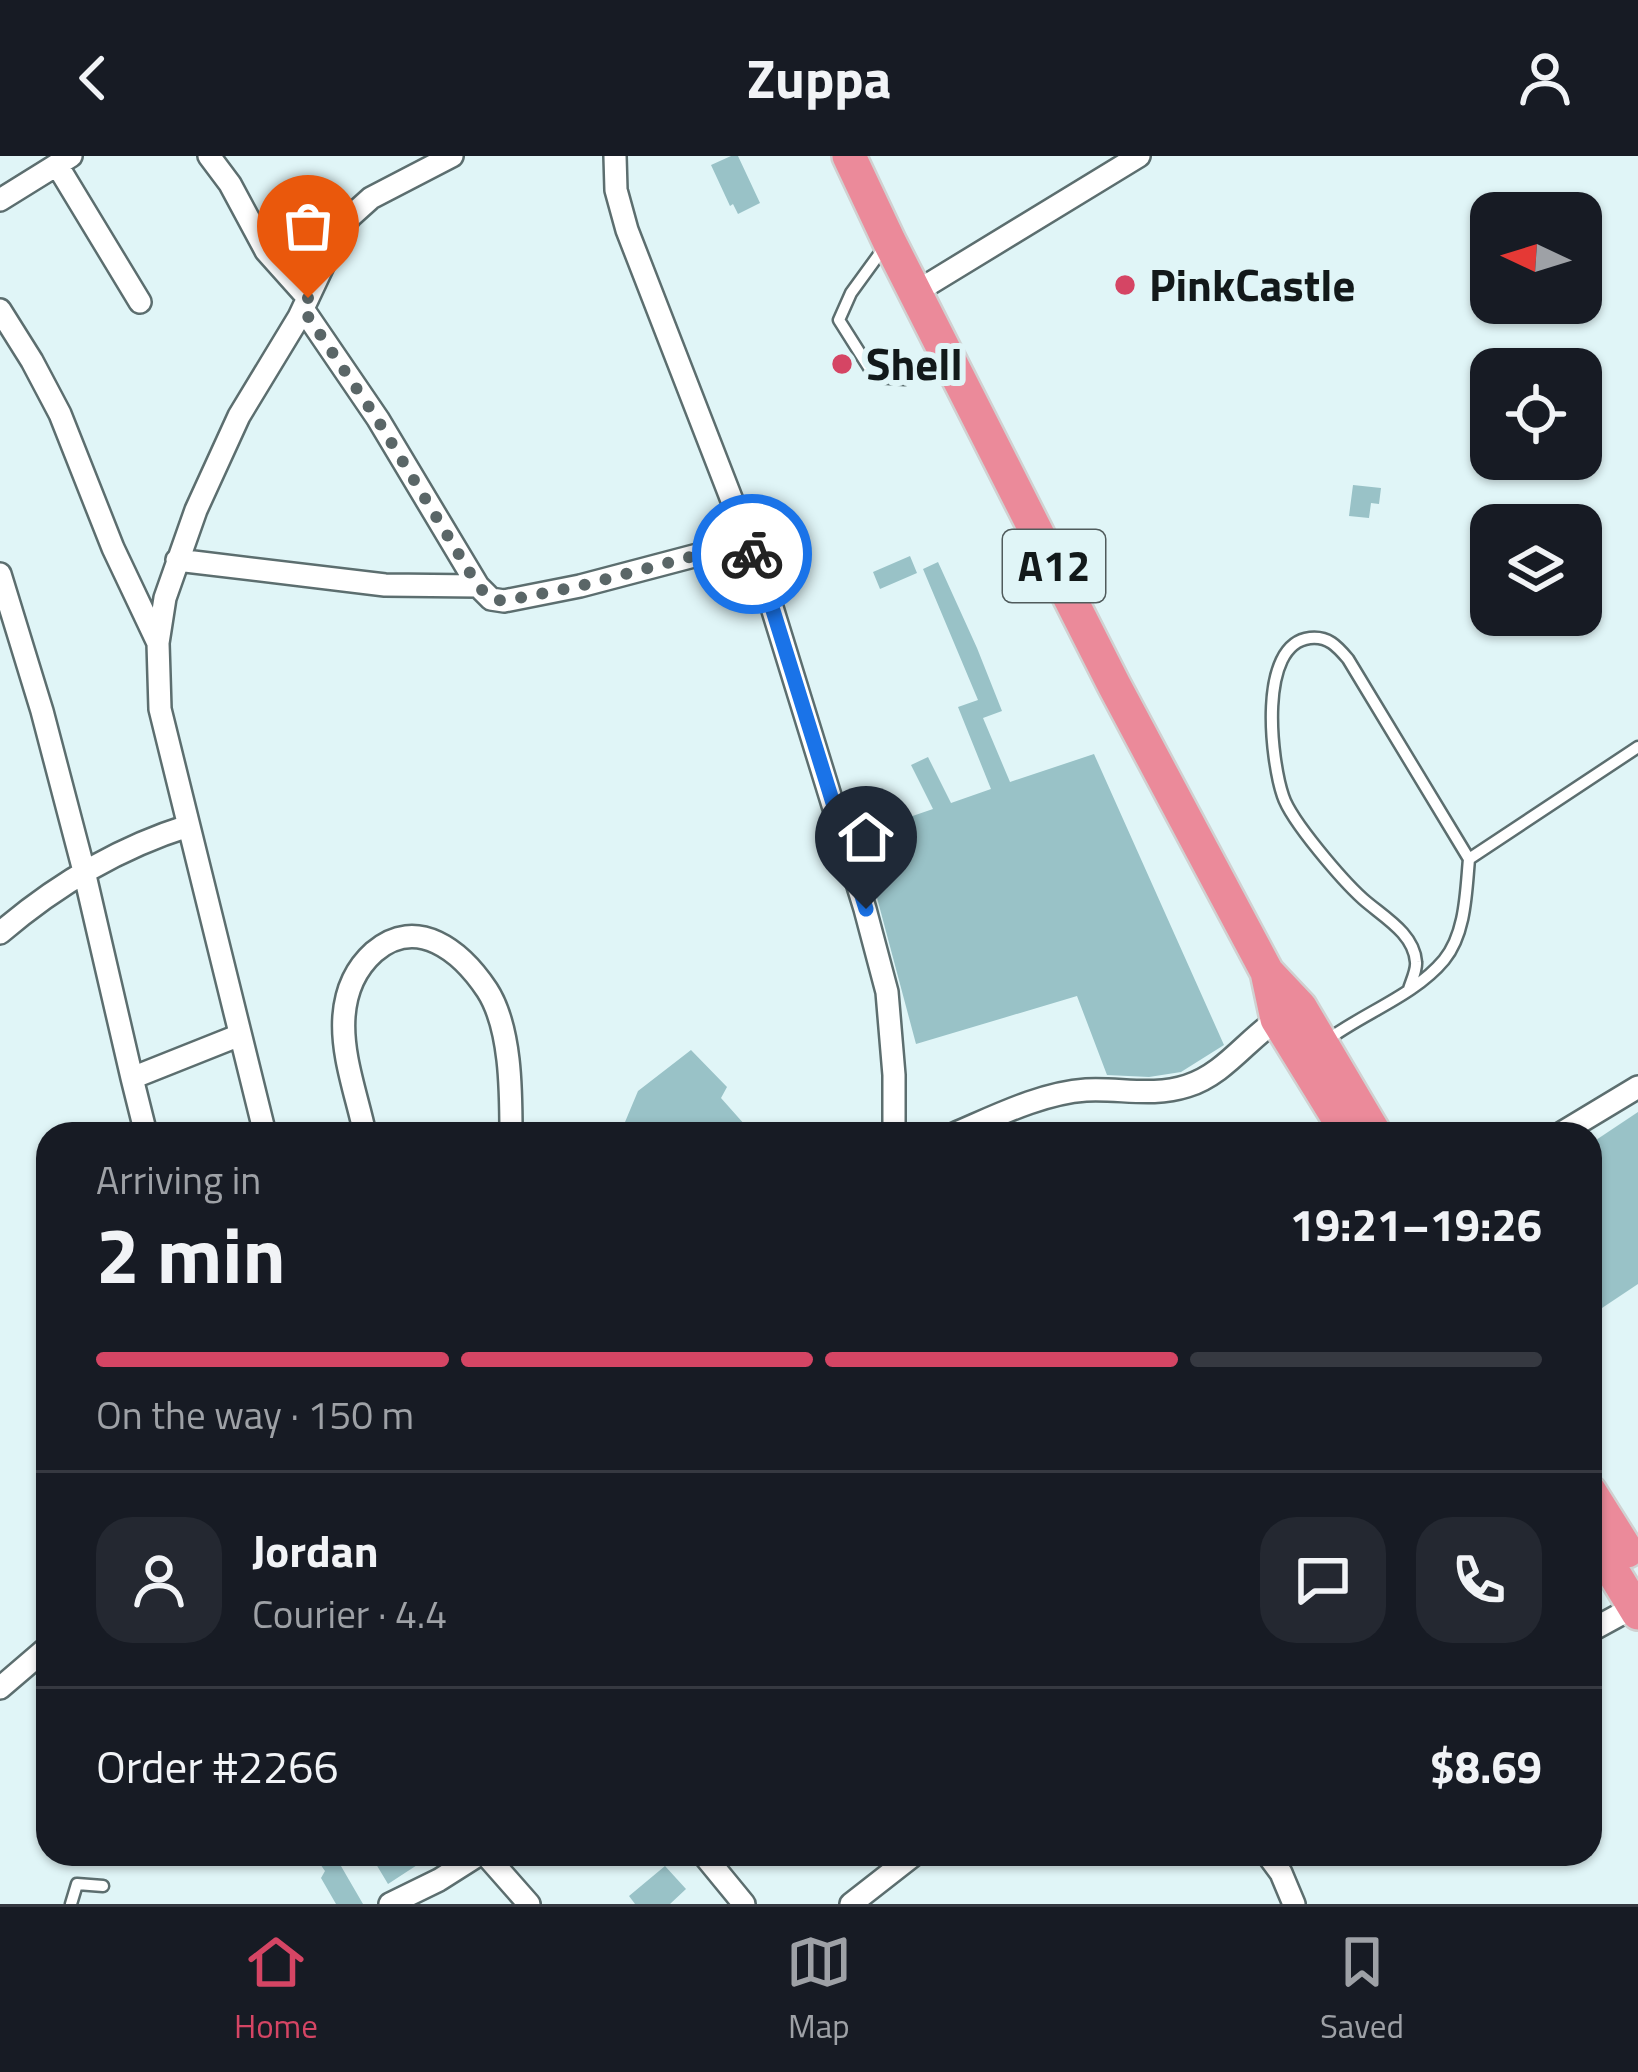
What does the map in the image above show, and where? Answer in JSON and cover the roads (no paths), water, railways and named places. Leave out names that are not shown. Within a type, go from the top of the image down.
[{"type":"highway","name":"A12","points":[[849,156],[1114,685],[1288,1013],[1359,1122]]},
{"type":"highway","name":"A12","points":[[1288,1013],[1323,1043],[1361,1122]]},
{"type":"highway","points":[[1602,1511],[1638,1569]]},
{"type":"highway","points":[[1602,1554],[1636,1610]]},
{"type":"street","points":[[209,156],[478,586],[491,599],[504,601],[580,586],[719,549],[735,541],[743,530]]},
{"type":"street","points":[[262,1122],[160,709],[158,643],[165,598],[196,510],[239,416],[305,304],[339,232],[371,198],[452,156]]},
{"type":"street","points":[[616,156],[616,190],[627,230],[766,588],[836,808],[886,992],[894,1122]]},
{"type":"street","points":[[916,292],[1139,156]]},
{"type":"street","points":[[0,200],[64,160],[140,302]]},
{"type":"street","points":[[0,310],[60,414],[112,548],[158,643]]},
{"type":"street","points":[[177,560],[385,585],[478,586]]},
{"type":"street","points":[[0,574],[84,872],[143,1122]]},
{"type":"street","points":[[0,933],[84,872],[145,839],[188,826]]},
{"type":"street","points":[[362,1122],[347,1057],[348,991],[363,962],[394,938],[409,934],[424,936],[452,952],[487,989],[500,1018],[506,1051],[511,1122]]},
{"type":"street","points":[[985,1122],[1036,1102],[1087,1090],[1154,1093],[1192,1085],[1288,1013]]},
{"type":"street","points":[[132,1078],[241,1035]]},
{"type":"street","points":[[1580,1122],[1638,1087]]},
{"type":"street","points":[[1602,1625],[1636,1610]]},
{"type":"street","points":[[0,1688],[36,1657]]},
{"type":"street","points":[[390,1904],[463,1866]]},
{"type":"street","points":[[494,1866],[529,1904]]},
{"type":"street","points":[[713,1866],[744,1904]]},
{"type":"street","points":[[851,1904],[900,1866]]},
{"type":"street","points":[[1276,1866],[1294,1904]]},
{"type":"lane","points":[[889,241],[851,293],[839,320],[875,377],[905,379],[952,363]]},
{"type":"lane","points":[[1323,1043],[1409,989],[1446,958],[1465,907],[1469,859],[1348,659],[1335,644],[1320,637],[1300,639],[1280,658],[1274,694],[1271,736],[1283,800],[1332,867],[1401,932],[1416,962],[1409,989]]},
{"type":"lane","points":[[1469,859],[1638,747]]},
{"type":"lane","points":[[71,1904],[77,1884],[103,1886]]},
{"type":"place","name":"PinkCastle","points":[[1125,285]]},
{"type":"place","name":"Shell","points":[[842,364]]}]
